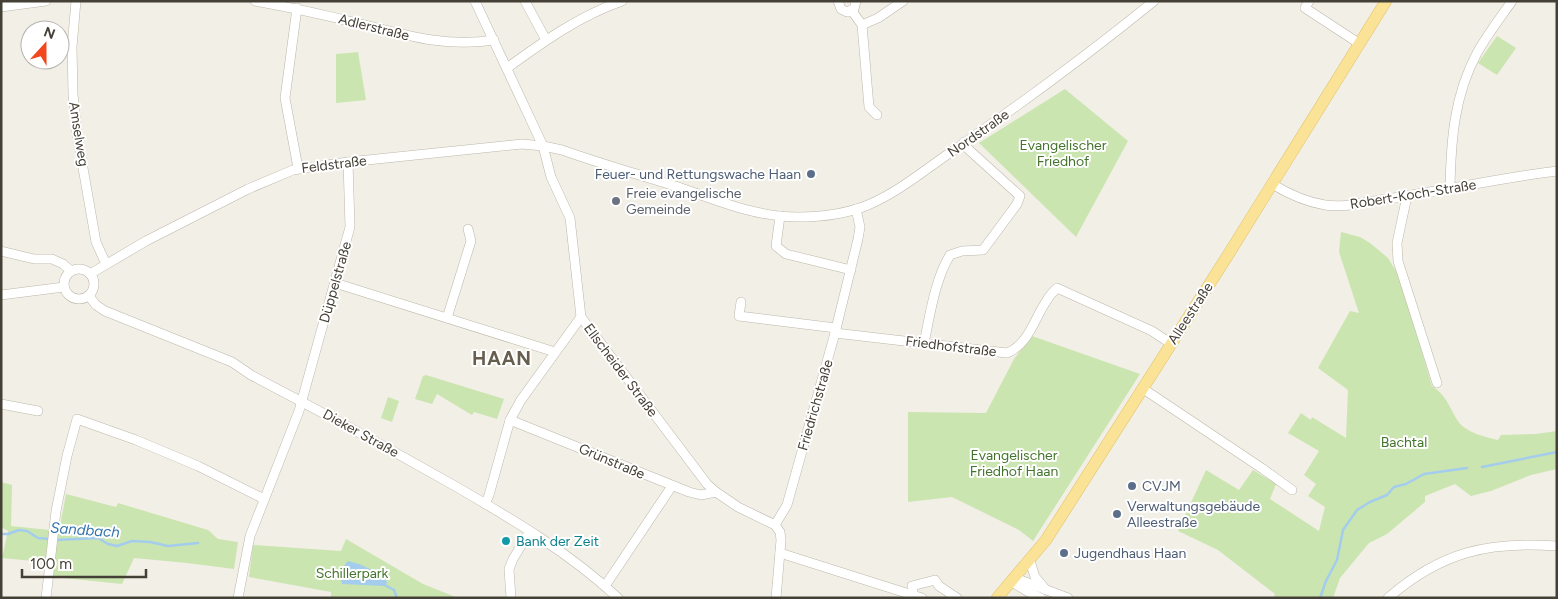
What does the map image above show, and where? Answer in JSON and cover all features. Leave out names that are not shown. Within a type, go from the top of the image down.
[{"type":"main road","name":"Alleestraße","points":[[998,598],[1030,561],[1055,527],[1386,1]]},
{"type":"street","points":[[1,8],[46,1]]},
{"type":"street","name":"Amselweg","points":[[76,1],[72,47],[72,94],[96,242],[106,264]]},
{"type":"street","name":"Adlerstraße","points":[[255,1],[297,8],[428,41],[474,43],[494,40]]},
{"type":"street","name":"Ellscheider Straße","points":[[475,1],[543,146],[551,177],[570,218],[581,317],[707,484],[744,510],[775,525]]},
{"type":"street","points":[[525,1],[546,40]]},
{"type":"street","points":[[852,11],[856,1]]},
{"type":"street","points":[[862,25],[878,18],[904,1]]},
{"type":"street","name":"Nordstraße","points":[[543,146],[562,150],[735,206],[780,216],[818,216],[856,209],[899,189],[1064,72],[1154,1]]},
{"type":"street","points":[[1309,1],[1305,8],[1360,44]]},
{"type":"street","points":[[1450,188],[1452,138],[1462,87],[1478,51],[1512,1]]},
{"type":"street","points":[[507,68],[546,40],[581,19],[619,2]]},
{"type":"street","points":[[837,2],[843,10],[852,11],[862,25],[869,107],[877,115]]},
{"type":"street","points":[[297,8],[285,98],[298,168]]},
{"type":"street","points":[[924,343],[941,275],[950,255],[962,250],[983,250],[1017,204],[1020,196],[968,149],[964,142]]},
{"type":"street","name":"Feldstraße","points":[[90,274],[146,241],[248,189],[298,168],[522,144],[543,146]]},
{"type":"street","name":"Düppelstraße","points":[[238,598],[250,536],[299,411],[350,227],[348,162]]},
{"type":"street","name":"Robert-Koch-Straße","points":[[1272,184],[1307,201],[1326,205],[1343,205],[1557,171]]},
{"type":"street","points":[[1407,196],[1397,243],[1398,261],[1437,383]]},
{"type":"street","name":"Friedrichstraße","points":[[775,525],[788,505],[852,270],[860,227],[856,209]]},
{"type":"street","points":[[780,216],[776,246],[780,251],[852,270]]},
{"type":"street","points":[[447,318],[471,241],[468,229]]},
{"type":"street","points":[[1,251],[34,259],[52,259],[63,264],[71,272]]},
{"type":"street","points":[[81,270],[90,274],[94,288],[89,296],[84,299],[71,297],[64,287],[65,279],[71,272],[81,270]]},
{"type":"street","points":[[335,283],[555,352]]},
{"type":"street","points":[[1,295],[64,287]]},
{"type":"street","name":"Friedhofstraße","points":[[741,302],[738,316],[924,343],[1007,352],[1016,349],[1024,341],[1047,300],[1057,288],[1152,331],[1170,343]]},
{"type":"street","name":"Dieker Straße","points":[[89,296],[96,305],[105,311],[232,362],[485,504],[570,557],[618,598]]},
{"type":"street","points":[[485,504],[510,420],[521,400],[581,317]]},
{"type":"street","points":[[1142,388],[1292,490]]},
{"type":"street","points":[[1,404],[38,411]]},
{"type":"street","points":[[46,598],[59,493],[77,419],[136,440],[198,466],[264,499]]},
{"type":"street","name":"Grünstraße","points":[[510,420],[672,486],[701,495],[716,492]]},
{"type":"street","points":[[605,586],[672,486]]},
{"type":"street","points":[[775,525],[780,532],[782,540],[776,598]]},
{"type":"street","points":[[511,598],[510,569],[513,559],[530,531]]},
{"type":"street","points":[[1388,598],[1425,570],[1452,557],[1501,545],[1532,544],[1557,546]]},
{"type":"street","points":[[780,553],[916,596]]},
{"type":"street","points":[[1030,561],[1043,594]]},
{"type":"street","points":[[916,596],[912,586],[935,580],[939,586],[957,598]]},
{"type":"street","points":[[1014,580],[1043,594],[1068,598]]},
{"type":"green space","points":[[1497,36],[1516,48],[1497,75],[1478,63]]},
{"type":"green space","points":[[358,52],[366,100],[336,103],[336,54]]},
{"type":"green space","name":"Evangelischer Friedhof","points":[[1065,89],[1128,141],[1076,237],[979,143]]},
{"type":"green space","name":"Bachtal","points":[[1341,232],[1360,237],[1388,258],[1399,276],[1432,386],[1444,398],[1458,421],[1466,429],[1476,434],[1498,440],[1501,435],[1557,431],[1557,469],[1531,475],[1491,491],[1471,496],[1455,484],[1425,496],[1425,502],[1387,534],[1369,543],[1340,578],[1333,598],[1274,598],[1275,594],[1218,550],[1178,531],[1206,470],[1239,490],[1253,470],[1276,484],[1270,499],[1319,531],[1325,507],[1308,496],[1316,484],[1304,475],[1319,451],[1288,433],[1301,413],[1311,420],[1312,417],[1346,438],[1348,390],[1318,368],[1350,311],[1359,313],[1339,252]]},
{"type":"green space","name":"Evangelischer Friedhof Haan","points":[[1032,336],[1140,374],[1033,541],[1019,530],[952,497],[908,502],[908,412],[986,413],[1014,359]]},
{"type":"green space","points":[[426,375],[504,399],[497,419],[474,412],[472,415],[437,394],[432,404],[415,399],[423,376]]},
{"type":"green space","points":[[388,397],[399,401],[392,422],[381,418]]},
{"type":"green space","points":[[1,482],[12,485],[11,526],[59,531],[66,494],[116,507],[118,503],[208,530],[218,539],[238,542],[234,569],[134,558],[122,584],[53,577],[54,563],[2,558],[8,531],[1,527]]},
{"type":"green space","name":"Schillerpark","points":[[346,539],[423,584],[458,598],[331,598],[331,592],[249,577],[253,545],[341,551]]},
{"type":"water","points":[[348,561],[385,576],[387,583],[384,586],[342,584],[342,572]]},
{"type":"waterway","points":[[1482,467],[1557,452]]},
{"type":"waterway","points":[[1320,598],[1337,560],[1343,530],[1357,510],[1387,495],[1394,487],[1406,484],[1424,474],[1467,468]]},
{"type":"waterway","name":"Sandbach","points":[[1,534],[8,534],[19,530],[27,531],[38,538],[50,539]]},
{"type":"waterway","name":"Sandbach","points":[[55,540],[98,538],[108,544],[117,546],[132,541],[168,546],[198,543]]},
{"type":"waterway","name":"Sandbach","points":[[321,570],[330,577],[343,577]]},
{"type":"waterway","name":"Sandbach","points":[[383,584],[394,590],[397,598]]},
{"type":"place","name":"Feuer- und Rettungswache Haan","points":[[811,174]]},
{"type":"place","name":"Freie evangelische Gemeinde","points":[[616,201]]},
{"type":"place","name":"CVJM","points":[[1132,486]]},
{"type":"place","name":"Verwaltungsgebäude Alleestraße","points":[[1117,514]]},
{"type":"place","name":"Bank der Zeit","points":[[506,541]]},
{"type":"place","name":"Jugendhaus Haan","points":[[1064,553]]},
{"type":"district","name":"HAAN","points":[[502,358]]}]
